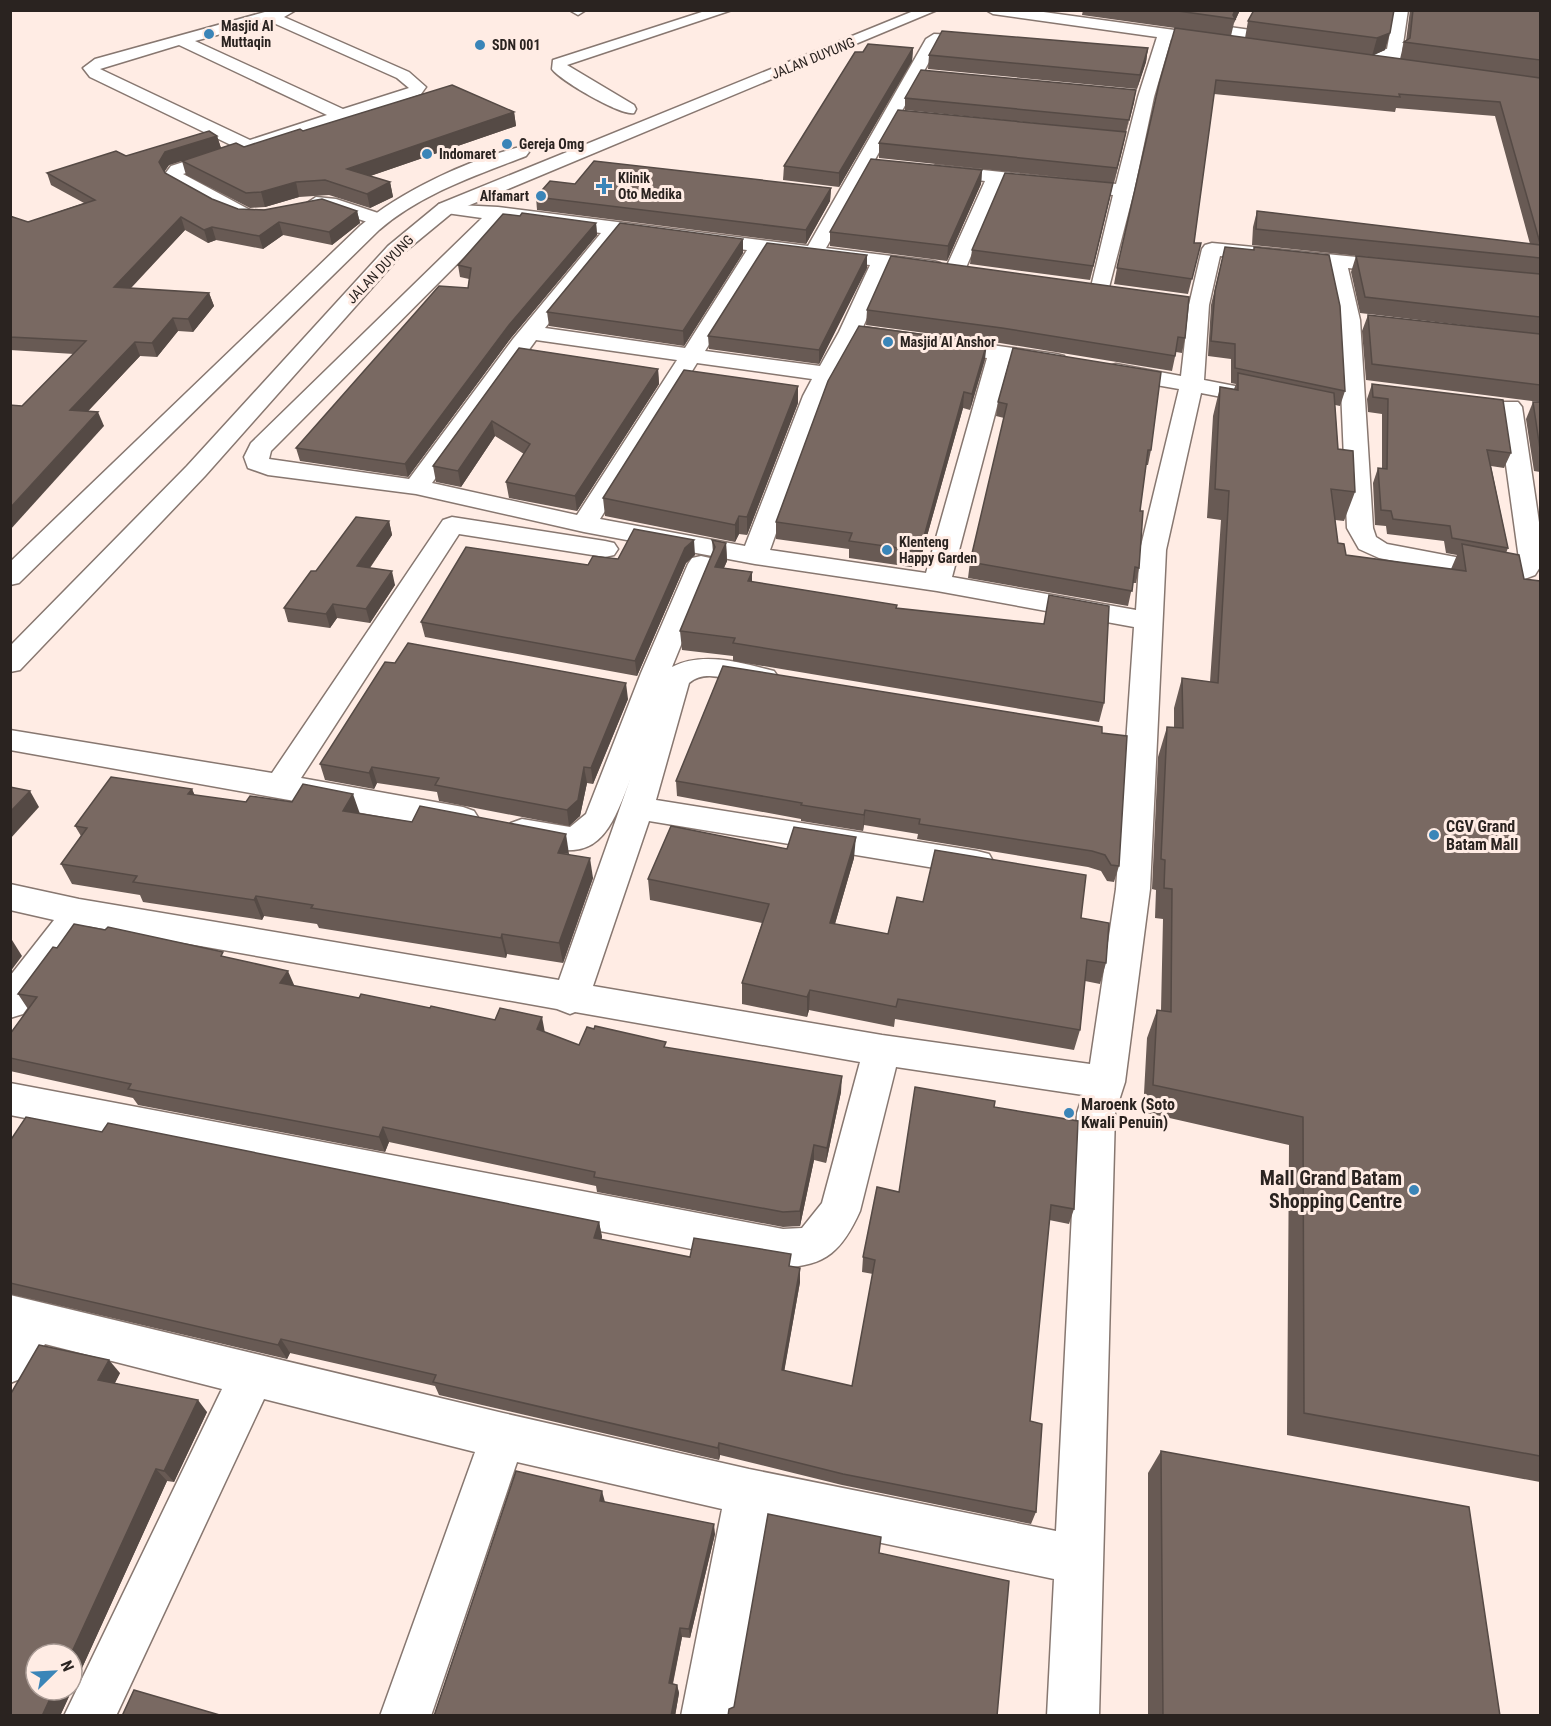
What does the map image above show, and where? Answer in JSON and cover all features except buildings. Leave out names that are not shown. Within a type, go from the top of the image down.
[{"type":"main road","points":[[246,145],[96,74],[91,68],[101,62],[289,10]]},
{"type":"main road","points":[[628,109],[567,74],[560,69],[559,63],[725,10]]},
{"type":"main road","name":"JALAN DUYUNG","points":[[10,663],[196,471],[395,250],[446,208],[930,10]]},
{"type":"main road","points":[[1004,11],[1165,35],[1233,36],[1394,55],[1457,68],[1375,62],[1233,36],[1070,10]]},
{"type":"main road","points":[[1394,55],[1401,10]]},
{"type":"main road","points":[[270,16],[403,75],[418,87],[415,91],[246,145],[177,170],[174,174],[177,180],[246,216],[278,211]]},
{"type":"main road","points":[[1233,36],[1247,18]]},
{"type":"main road","points":[[1100,291],[1137,141],[1140,96],[1153,56],[1165,35]]},
{"type":"main road","points":[[814,252],[843,195],[933,39],[1004,43]]},
{"type":"main road","points":[[180,40],[341,115]]},
{"type":"main road","points":[[1375,62],[1394,55]]},
{"type":"main road","points":[[914,75],[937,77]]},
{"type":"main road","points":[[607,117],[649,100]]},
{"type":"main road","points":[[890,116],[913,118]]},
{"type":"main road","points":[[1113,139],[1137,141]]},
{"type":"main road","name":"JALAN DUYUNG","points":[[10,577],[342,252],[394,208],[448,181],[543,143]]},
{"type":"main road","points":[[861,164],[883,166]]},
{"type":"main road","points":[[917,169],[1125,190]]},
{"type":"main road","points":[[955,270],[996,176]]},
{"type":"main road","points":[[821,192],[843,195]]},
{"type":"main road","points":[[300,205],[329,203],[380,220]]},
{"type":"main road","points":[[446,208],[978,273]]},
{"type":"main road","points":[[498,213],[260,448],[256,458],[257,463],[268,468],[416,487],[760,565],[937,584],[1148,621]]},
{"type":"main road","points":[[416,487],[531,333],[615,228]]},
{"type":"main road","points":[[584,524],[760,246]]},
{"type":"main road","points":[[1073,1716],[1096,1113],[1106,1082],[1133,889],[1153,549],[1192,383],[1188,303],[1212,249],[1415,269]]},
{"type":"main road","points":[[1336,260],[1360,322],[1365,390],[1341,415],[1362,540],[1379,550],[1511,576],[1527,569],[1532,559],[1510,407]]},
{"type":"main road","points":[[280,785],[452,525],[760,571],[814,396],[850,332],[882,261]]},
{"type":"main road","points":[[1078,288],[1122,294]]},
{"type":"main road","points":[[850,332],[1000,352],[1192,383],[1285,403]]},
{"type":"main road","points":[[531,333],[826,374]]},
{"type":"main road","points":[[937,584],[1000,352]]},
{"type":"main road","points":[[515,354],[538,357]]},
{"type":"main road","points":[[654,374],[700,381]]},
{"type":"main road","points":[[791,393],[814,396]]},
{"type":"main road","points":[[10,740],[280,785],[574,840],[588,833],[600,819],[638,688],[701,564]]},
{"type":"main road","points":[[375,640],[409,646]]},
{"type":"main road","points":[[570,999],[638,808],[672,690],[680,673],[705,668],[787,682]]},
{"type":"main road","points":[[638,808],[1005,868]]},
{"type":"main road","points":[[10,897],[79,912],[570,999],[882,1050],[1106,1082]]},
{"type":"main road","points":[[10,1004],[79,912]]},
{"type":"main road","points":[[10,1098],[783,1248],[806,1248],[824,1234],[840,1211],[882,1050]]},
{"type":"main road","points":[[10,1362],[23,1318],[503,1436],[749,1492],[1079,1560]]},
{"type":"main road","points":[[89,1716],[253,1373]]},
{"type":"main road","points":[[405,1716],[503,1436]]},
{"type":"main road","points":[[707,1716],[749,1492]]},
{"type":"place","name":"Masjid Al Muttaqin","points":[[209,34]]},
{"type":"place","name":"SDN 001","points":[[480,45]]},
{"type":"place","name":"Gereja Omg","points":[[507,144]]},
{"type":"place","name":"Indomaret","points":[[427,154]]},
{"type":"place","name":"Klinik Oto Medika","points":[[604,186]]},
{"type":"place","name":"Alfamart","points":[[541,196]]},
{"type":"place","name":"Masjid Al Anshor","points":[[888,342]]},
{"type":"place","name":"Klenteng Happy Garden","points":[[887,550]]},
{"type":"place","name":"CGV Grand Batam Mall","points":[[1434,835]]},
{"type":"place","name":"Maroenk (Soto Kwali Penuin)","points":[[1069,1113]]},
{"type":"place","name":"Mall Grand Batam Shopping Centre","points":[[1414,1190]]}]
